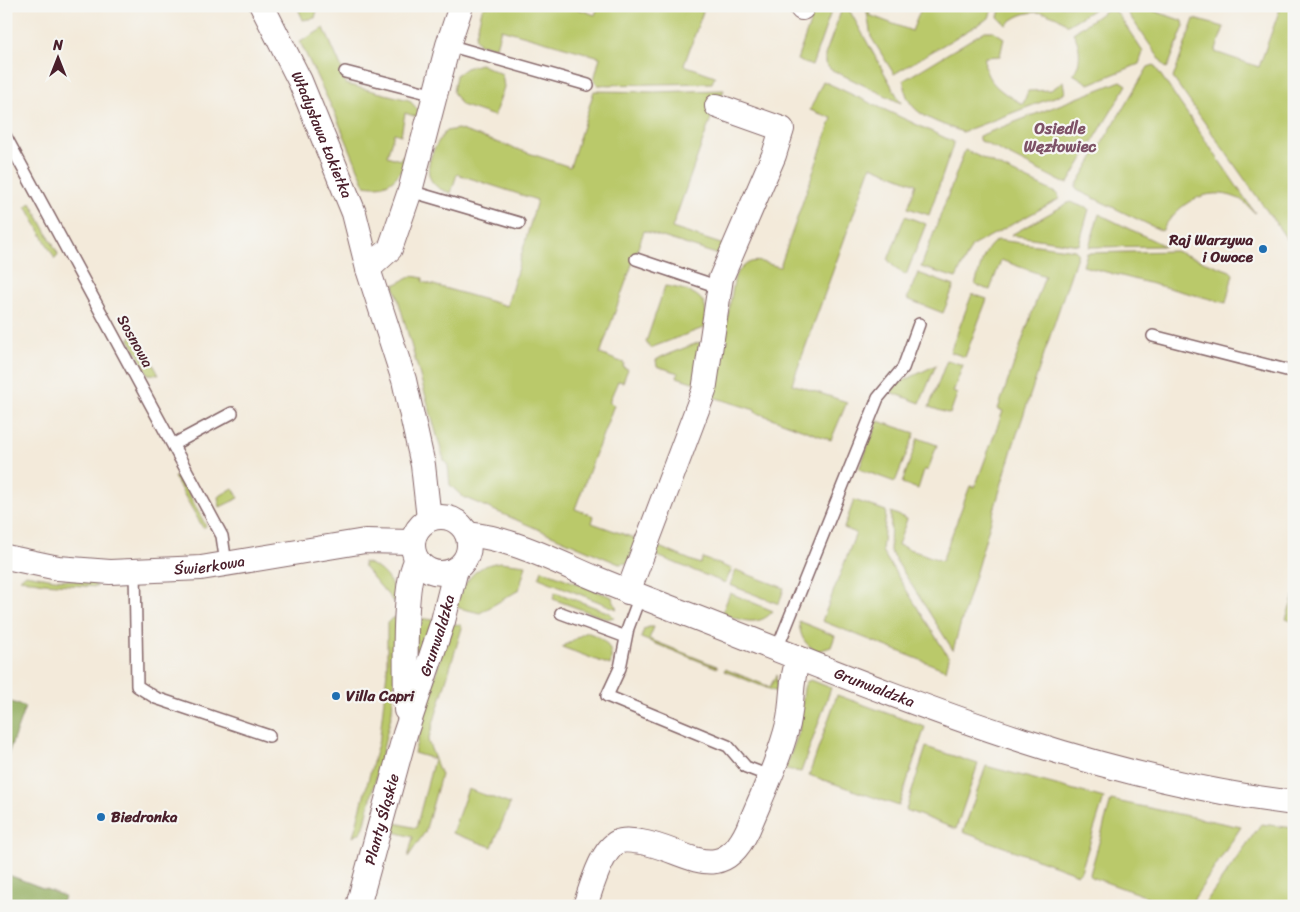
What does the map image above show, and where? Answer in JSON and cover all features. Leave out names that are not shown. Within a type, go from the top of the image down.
[{"type":"street","name":"Władysława Łokietka","points":[[262,6],[300,81],[354,213],[368,269],[404,380],[423,465],[429,519]]},
{"type":"street","points":[[368,269],[390,249],[410,191],[448,45],[461,6]]},
{"type":"street","points":[[634,594],[704,391],[721,278],[774,155],[782,129],[717,106]]},
{"type":"street","points":[[441,517],[454,520],[467,534],[469,545],[467,556],[456,569],[448,572],[430,571],[414,551],[416,530],[429,519],[441,517]]},
{"type":"street","name":"Grunwaldzka","points":[[467,534],[481,536],[522,548],[798,659],[968,722],[1065,754],[1197,788],[1294,803]]},
{"type":"street","name":"Świerkowa","points":[[6,557],[67,569],[110,572],[201,568],[358,542],[414,551]]},
{"type":"street","name":"Grunwaldzka","points":[[405,734],[408,601],[414,551]]},
{"type":"street","name":"Grunwaldzka","points":[[405,734],[443,621],[456,569]]},
{"type":"street","points":[[584,906],[607,852],[618,842],[630,840],[648,843],[704,863],[720,861],[733,854],[742,843],[748,829],[788,722],[792,678],[798,659]]},
{"type":"street","name":"Planty Śląskie","points":[[358,906],[405,734]]},
{"type":"lane","points":[[448,45],[588,85]]},
{"type":"lane","points":[[346,72],[435,95]]},
{"type":"lane","name":"Sosnowa","points":[[6,137],[174,444],[222,536],[226,564]]},
{"type":"lane","points":[[410,191],[519,223]]},
{"type":"lane","points":[[636,259],[720,287]]},
{"type":"lane","points":[[777,649],[878,398],[903,368],[919,324]]},
{"type":"lane","points":[[1153,336],[1294,372]]},
{"type":"lane","points":[[174,444],[232,413]]},
{"type":"lane","points":[[135,570],[137,686],[156,698],[269,736]]},
{"type":"lane","points":[[634,594],[620,668],[607,696],[728,746],[746,767],[769,776]]},
{"type":"lane","points":[[561,612],[626,636]]},
{"type":"green space","points":[[297,6],[318,6],[315,18],[303,20]]},
{"type":"green space","points":[[483,6],[570,6],[595,15],[598,6],[705,6],[684,65],[715,76],[712,83],[598,85],[594,80],[600,57],[501,29],[496,47],[479,44],[475,38]]},
{"type":"green space","points":[[816,6],[833,6],[812,66],[797,60]]},
{"type":"green space","points":[[843,6],[847,6],[901,103],[830,69],[825,63],[825,55]]},
{"type":"green space","points":[[866,6],[872,6],[869,15],[912,31],[922,6],[993,6],[989,18],[894,74],[871,37]]},
{"type":"green space","points":[[1001,6],[1099,6],[1068,25],[1054,16],[1037,12],[1021,15],[1006,25],[998,17]]},
{"type":"green space","points":[[1123,6],[1140,6],[1183,21],[1184,26],[1168,67],[1166,68]]},
{"type":"green space","points":[[1281,6],[1294,6],[1294,249],[1173,78],[1194,19],[1224,27],[1215,52],[1259,67]]},
{"type":"green space","points":[[1106,10],[1116,11],[1143,52],[1139,64],[1089,84],[1073,74],[1078,65],[1079,48],[1073,33]]},
{"type":"green space","points":[[324,28],[345,76],[345,84],[409,100],[419,111],[420,118],[405,113],[401,135],[394,133],[387,156],[400,160],[402,156],[407,157],[401,171],[387,184],[381,186],[365,185],[336,116],[300,42]]},
{"type":"green space","points":[[985,31],[993,31],[1004,38],[1000,56],[985,57],[987,73],[1002,91],[1023,104],[1028,91],[1051,90],[1063,82],[1065,93],[962,132],[932,120],[915,109],[905,92],[904,80]]},
{"type":"green space","points":[[480,64],[502,74],[504,87],[494,116],[461,105],[453,92],[456,75],[466,68]]},
{"type":"green space","points":[[1154,65],[1255,213],[1240,199],[1214,194],[1204,196],[1184,205],[1168,221],[1162,231],[1077,190],[1076,186],[1148,67]]},
{"type":"green space","points":[[823,81],[954,142],[929,215],[908,208],[916,184],[871,166],[792,384],[847,402],[831,440],[755,412],[755,410],[713,397],[735,276],[746,265],[756,261],[780,267],[832,118],[810,110]]},
{"type":"green space","points":[[1121,81],[1127,85],[1068,183],[1064,183],[979,140],[979,136]]},
{"type":"green space","points":[[724,90],[711,118],[672,228],[724,245],[719,255],[644,231],[600,354],[624,363],[623,367],[628,369],[623,382],[618,381],[609,402],[614,405],[575,509],[594,516],[592,523],[637,539],[628,563],[619,564],[463,497],[450,485],[448,466],[444,460],[394,285],[412,276],[423,278],[423,282],[507,306],[537,200],[457,174],[451,193],[440,189],[429,175],[429,166],[435,148],[446,131],[458,129],[570,167],[594,91]]},
{"type":"green space","points":[[965,150],[1058,194],[1059,199],[972,246],[956,278],[921,267]]},
{"type":"green space","points":[[1070,202],[1089,209],[1079,245],[1011,235]]},
{"type":"green space","points":[[31,203],[58,254],[55,259],[26,206]]},
{"type":"green space","points":[[1099,214],[1165,246],[1089,247]]},
{"type":"green space","points":[[905,216],[926,224],[906,275],[896,269],[888,260]]},
{"type":"green space","points":[[998,240],[1075,250],[1078,253],[1012,449],[953,650],[890,551],[891,512],[907,519],[898,545],[942,561],[970,486],[975,487],[1003,411],[998,409],[1045,276],[1001,260],[990,290],[975,285],[985,253]]},
{"type":"green space","points":[[1175,251],[1230,271],[1233,274],[1226,303],[1083,266],[1087,253]]},
{"type":"green space","points":[[918,273],[954,286],[943,313],[907,299]]},
{"type":"green space","points":[[665,286],[688,291],[699,297],[706,309],[706,327],[650,348],[646,342]]},
{"type":"green space","points":[[972,294],[987,299],[965,357],[950,352]]},
{"type":"green space","points":[[135,330],[159,375],[148,374],[129,339]]},
{"type":"green space","points":[[700,342],[695,383],[677,377],[678,373],[657,366],[656,360],[661,357]]},
{"type":"green space","points":[[947,360],[963,365],[953,392],[957,394],[950,414],[929,407]]},
{"type":"green space","points":[[936,365],[920,403],[890,392],[897,384]]},
{"type":"green space","points":[[878,421],[915,433],[895,482],[859,469]]},
{"type":"green space","points":[[918,438],[937,445],[928,470],[924,470],[918,489],[902,483]]},
{"type":"green space","points":[[174,477],[180,477],[206,526],[203,528]]},
{"type":"green space","points":[[233,488],[239,498],[220,507],[218,497]]},
{"type":"green space","points":[[854,500],[886,511],[882,551],[949,658],[946,670],[822,621],[856,533],[844,528]]},
{"type":"green space","points":[[659,547],[700,564],[703,558],[732,569],[725,583],[655,555]]},
{"type":"green space","points":[[363,562],[370,564],[386,576],[393,588],[397,601],[393,601],[364,567]]},
{"type":"green space","points":[[500,562],[526,565],[519,590],[480,613],[455,607],[470,577],[482,567]]},
{"type":"green space","points":[[542,570],[612,597],[617,609],[539,578]]},
{"type":"green space","points":[[736,570],[784,588],[779,604],[730,585]]},
{"type":"green space","points":[[26,574],[54,579],[94,582],[97,587],[20,579]]},
{"type":"green space","points":[[555,592],[610,613],[614,617],[607,619],[553,599]]},
{"type":"green space","points":[[730,593],[773,611],[762,619],[755,621],[742,620],[722,613]]},
{"type":"green space","points":[[1294,596],[1294,622],[1286,619]]},
{"type":"green space","points":[[392,618],[399,618],[392,712],[364,827],[361,832],[353,837],[380,736],[387,671],[387,623]]},
{"type":"green space","points":[[416,618],[435,620],[415,686]]},
{"type":"green space","points":[[799,621],[835,636],[831,647],[818,651],[809,646],[800,631]]},
{"type":"green space","points":[[450,623],[460,625],[462,628],[428,741],[441,775],[425,832],[408,857],[413,837],[394,832],[396,823],[416,828],[434,759],[414,753]]},
{"type":"green space","points":[[654,627],[649,639],[717,666],[717,668],[641,638],[644,629]]},
{"type":"green space","points":[[586,632],[606,643],[611,653],[610,665],[562,647]]},
{"type":"green space","points":[[725,669],[770,687],[776,675],[777,692],[724,671]]},
{"type":"green space","points":[[811,680],[831,688],[801,772],[785,769],[799,732],[804,688],[806,682]]},
{"type":"green space","points":[[837,695],[925,727],[899,806],[809,775]]},
{"type":"green space","points":[[6,700],[25,707],[6,760]]},
{"type":"green space","points":[[926,747],[978,764],[956,829],[906,810]]},
{"type":"green space","points":[[986,766],[1104,798],[1081,871],[1078,874],[963,832]]},
{"type":"green space","points":[[468,789],[510,804],[492,847],[452,833]]},
{"type":"green space","points":[[1111,800],[1241,827],[1190,905],[1173,906],[1091,877],[1090,874]]},
{"type":"green space","points":[[1261,824],[1294,828],[1294,906],[1203,906]]},
{"type":"green space","points":[[6,874],[64,896],[61,906],[6,906]]},
{"type":"place","name":"Raj Warzywa i Owoce","points":[[1263,249]]},
{"type":"place","name":"Villa Capri","points":[[336,696]]},
{"type":"place","name":"Biedronka","points":[[101,817]]},
{"type":"district","name":"Osiedle Węzłowiec","points":[[1060,137]]}]
